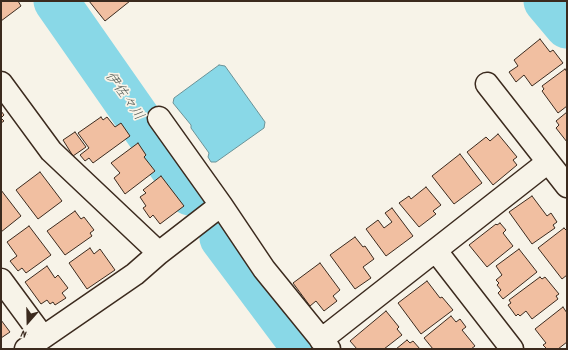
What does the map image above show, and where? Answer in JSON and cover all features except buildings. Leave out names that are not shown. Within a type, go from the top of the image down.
[{"type":"street","points":[[1,83],[51,151],[159,253]]},
{"type":"street","points":[[487,84],[567,186]]},
{"type":"street","points":[[159,118],[221,205],[264,269],[325,345],[436,251],[548,162]]},
{"type":"street","points":[[1,280],[35,343],[135,274],[159,253],[221,205]]},
{"type":"street","points":[[436,251],[512,349]]},
{"type":"water","points":[[219,65],[225,66],[265,122],[264,128],[216,162],[211,162],[208,157],[209,153],[191,128],[191,125],[173,103],[174,98]]},
{"type":"waterway","name":"伊佐々川","points":[[56,1],[190,193]]},
{"type":"waterway","points":[[546,1],[567,26]]},
{"type":"waterway","name":"伊佐々川","points":[[222,238],[305,349]]}]
